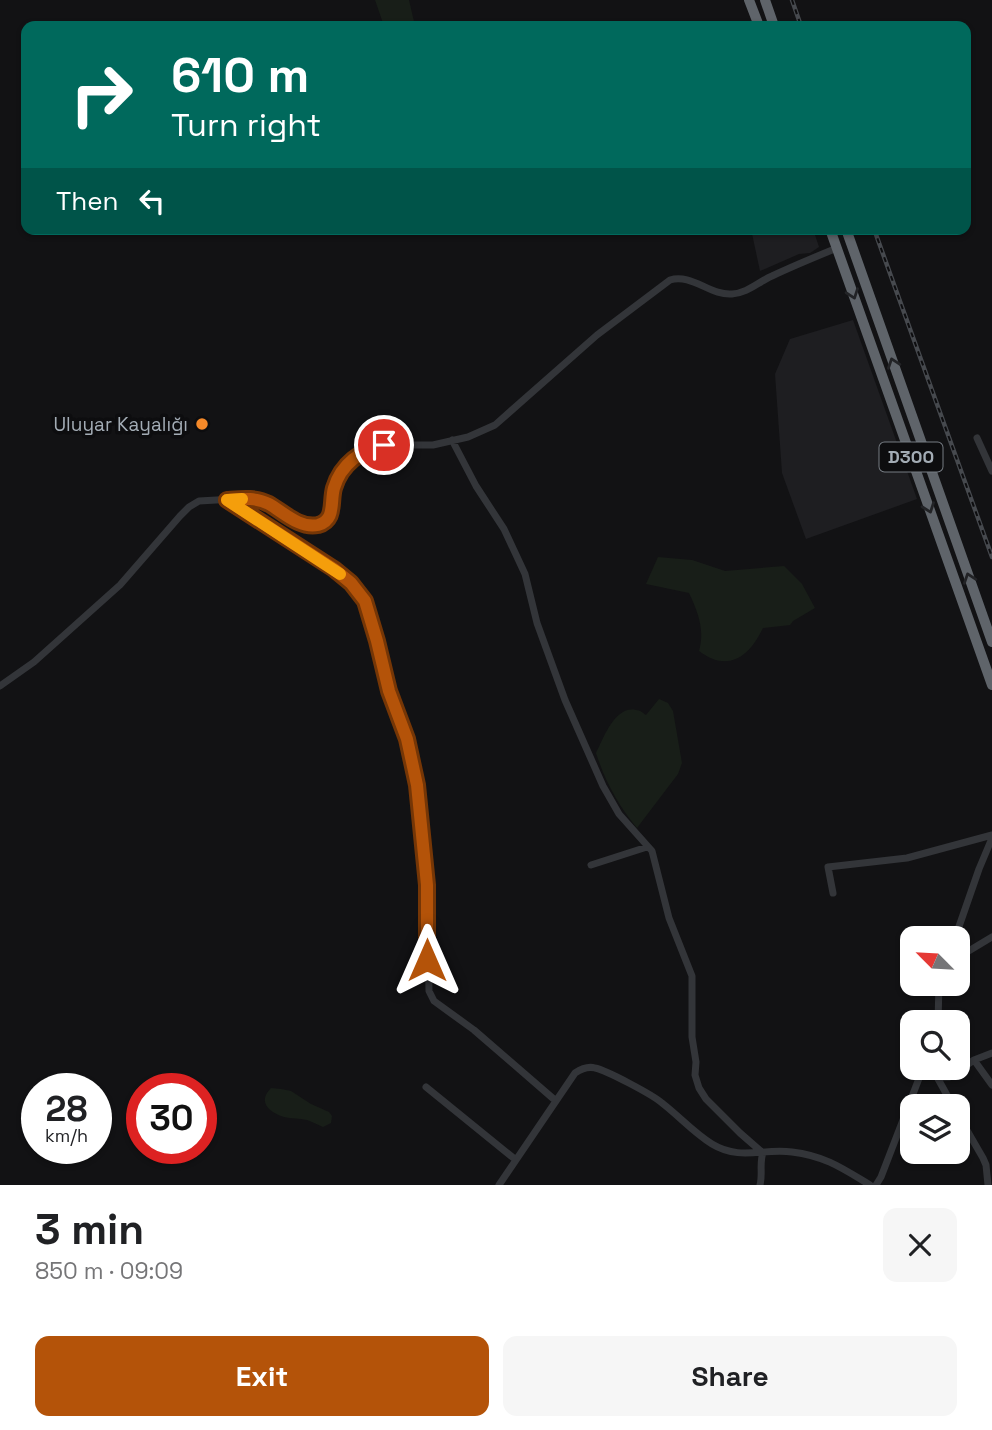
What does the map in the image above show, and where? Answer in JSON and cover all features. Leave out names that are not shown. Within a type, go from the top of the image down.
[{"type":"highway","points":[[750,0],[757,21]]},
{"type":"highway","points":[[765,0],[772,21]]},
{"type":"highway","name":"D300","points":[[833,235],[992,685]]},
{"type":"highway","name":"D300","points":[[848,235],[992,642]]},
{"type":"street","points":[[0,686],[34,662],[120,584],[188,507],[199,502],[251,498],[269,504],[300,522],[317,525],[331,514],[334,489],[342,471],[354,458],[370,448],[384,445],[433,445],[468,437],[495,425],[597,335],[670,280],[680,278],[722,293],[733,294],[837,248]]},
{"type":"street","points":[[977,438],[992,471]]},
{"type":"street","points":[[452,440],[475,486],[503,529],[525,574],[537,623],[570,711],[603,786],[619,814],[652,852],[669,918],[692,976],[692,1037],[695,1075],[699,1088],[740,1133],[763,1153]]},
{"type":"street","points":[[227,500],[334,569],[351,583],[365,601],[389,691],[407,739],[417,785],[427,885],[429,991],[434,1001],[474,1030],[556,1101]]},
{"type":"street","points":[[833,893],[828,867],[907,858],[992,837]]},
{"type":"street","points":[[959,926],[992,837]]},
{"type":"street","points":[[591,865],[647,847]]},
{"type":"street","points":[[970,950],[992,937]]},
{"type":"street","points":[[970,1063],[992,1053]]},
{"type":"street","points":[[974,1060],[992,1085]]},
{"type":"street","points":[[499,1185],[575,1073],[581,1069],[595,1068],[660,1101],[712,1144],[728,1151],[742,1154],[788,1151],[819,1157],[870,1185]]},
{"type":"street","points":[[876,1185],[918,1080]]},
{"type":"street","points":[[426,1087],[516,1160]]},
{"type":"street","points":[[970,1136],[986,1165],[988,1185]]},
{"type":"street","points":[[760,1185],[763,1153]]},
{"type":"shaded area","points":[[375,0],[409,0],[414,21],[382,21]]},
{"type":"shaded area","points":[[752,235],[815,235],[819,247],[810,253],[799,254],[760,271]]},
{"type":"shaded area","points":[[853,320],[917,499],[806,539],[782,473],[775,374],[790,339]]},
{"type":"shaded area","points":[[658,557],[692,560],[725,571],[784,566],[802,584],[815,608],[790,625],[763,628],[744,654],[737,659],[719,661],[699,651],[700,621],[689,593],[646,584]]},
{"type":"shaded area","points":[[659,699],[668,703],[673,711],[682,763],[678,774],[637,828],[613,792],[596,753],[616,718],[629,710],[637,710],[646,715]]},
{"type":"shaded area","points":[[271,1088],[291,1091],[329,1112],[332,1116],[331,1123],[323,1127],[307,1120],[279,1115],[265,1102]]},
{"type":"railway","points":[[792,0],[799,21]]},
{"type":"railway","points":[[876,235],[992,557]]},
{"type":"slow traffic","points":[[242,499],[227,500],[340,574]]},
{"type":"place","name":"Uluyar Kayalığı","points":[[202,424]]},
{"type":"route","points":[[384,445],[370,448],[354,458],[342,471],[334,489],[331,514],[317,525],[300,522],[269,504],[251,498],[227,500],[334,569],[351,583],[365,601],[389,691],[407,739],[417,785],[427,885],[427,960]]}]
